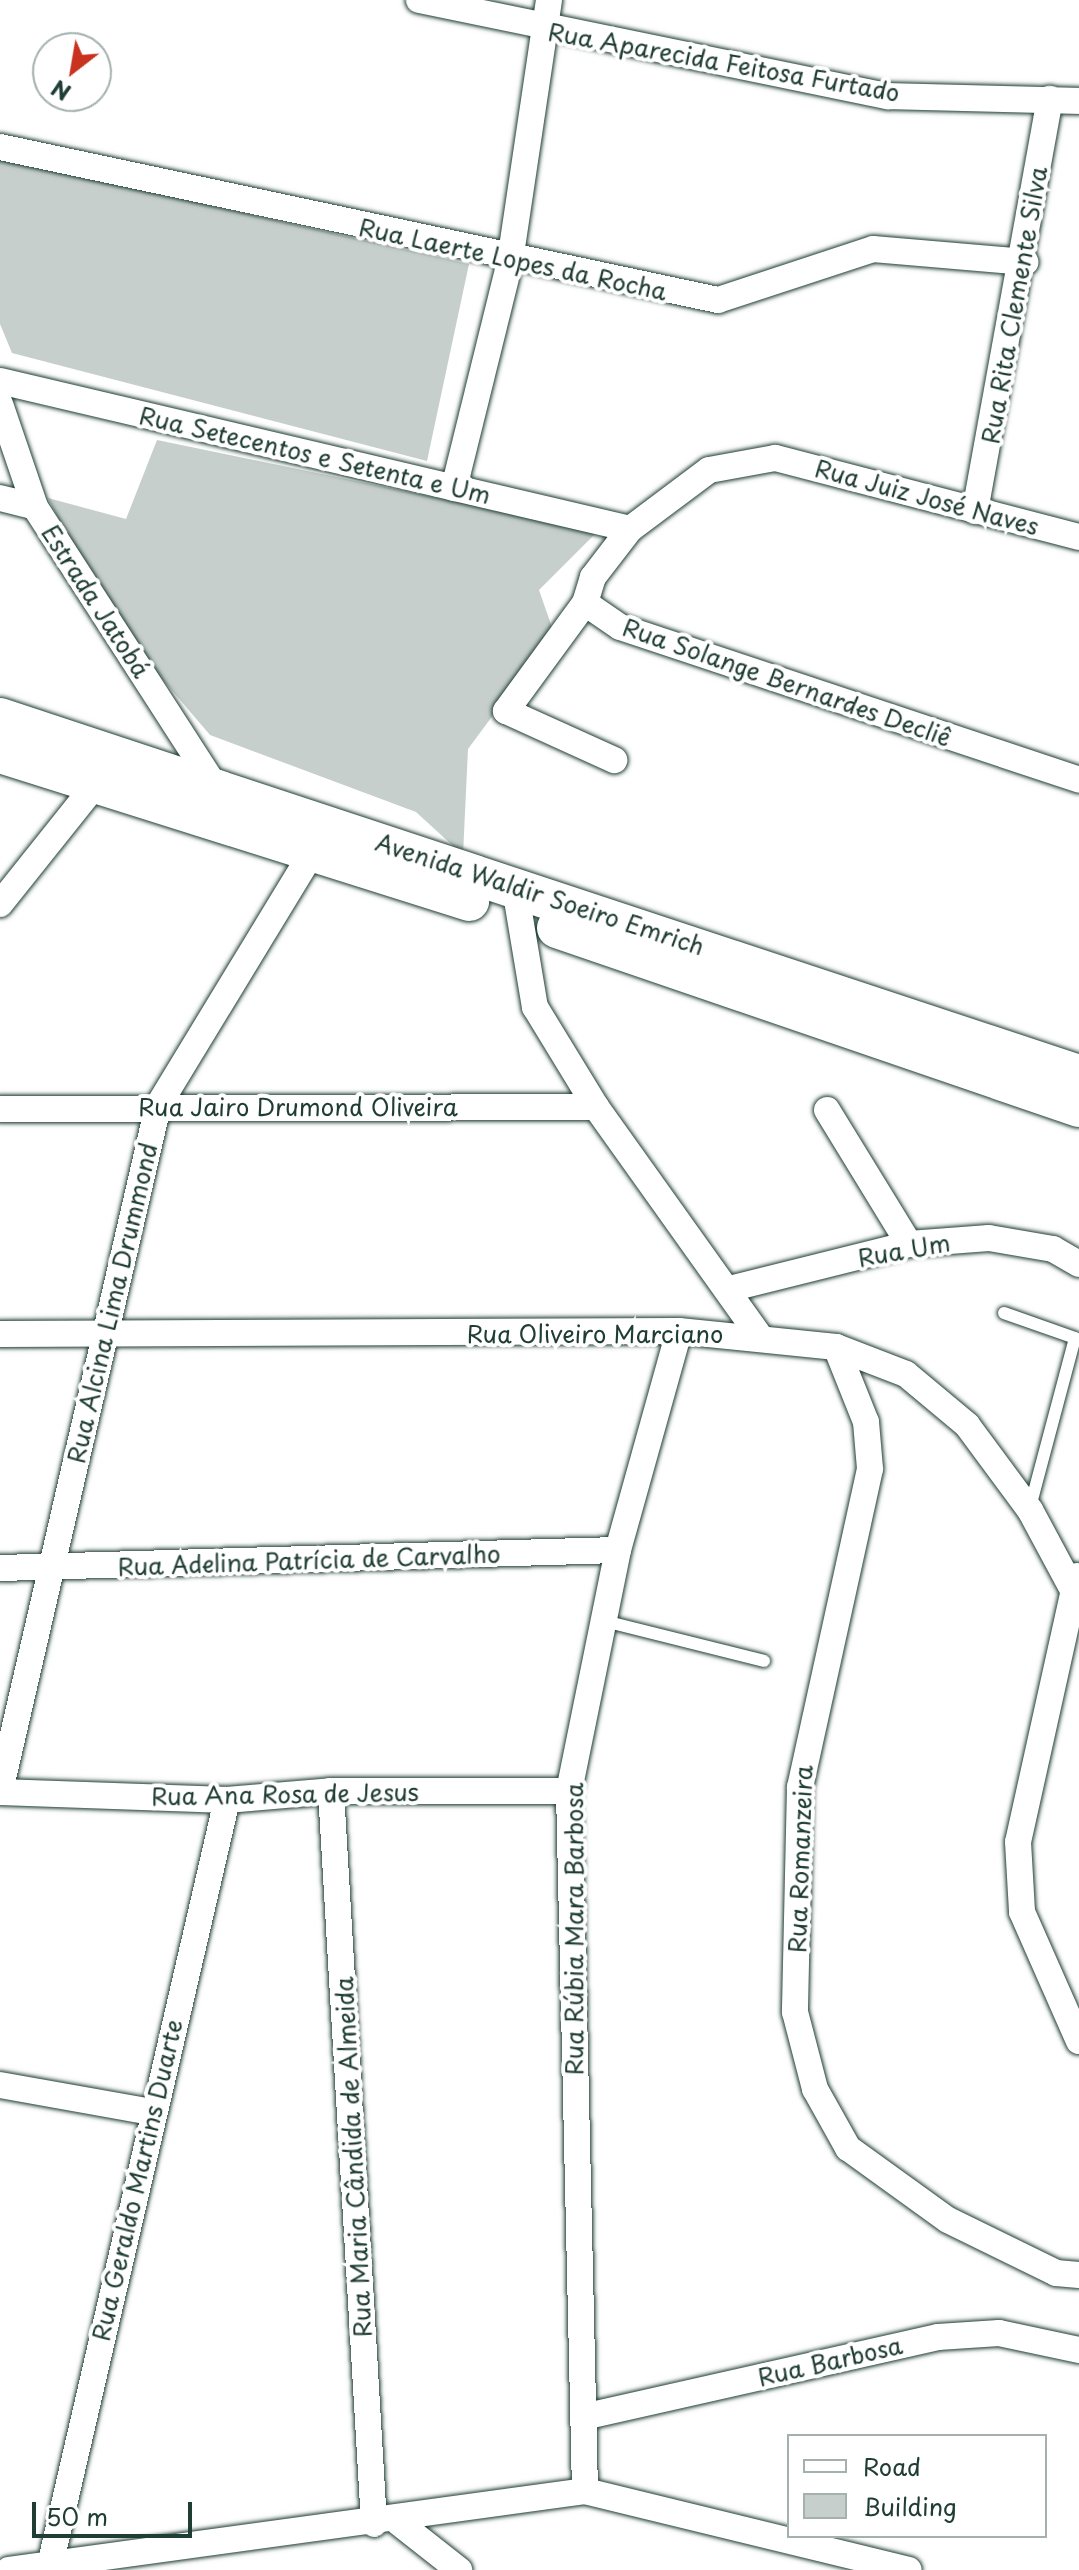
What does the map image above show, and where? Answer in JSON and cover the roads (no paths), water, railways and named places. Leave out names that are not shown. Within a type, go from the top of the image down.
[{"type":"main road","name":"Avenida Waldir Soeiro Emrich","points":[[0,718],[215,786],[518,902],[1079,1107]]},
{"type":"main road","name":"Avenida Waldir Soeiro Emrich","points":[[0,753],[313,851],[518,902],[1079,1075]]},
{"type":"street","name":"Rua Aparecida Feitosa Furtado","points":[[419,0],[544,30],[888,96],[1079,101]]},
{"type":"street","points":[[454,488],[510,261],[549,0]]},
{"type":"street","name":"Rua Rita Clemente Silva","points":[[975,511],[1025,262],[1050,99]]},
{"type":"street","name":"Rua Laerte Lopes da Rocha","points":[[0,147],[510,261],[718,300],[873,249],[1025,262]]},
{"type":"street","name":"Rua Setecentos e Setenta e Um","points":[[0,381],[630,529]]},
{"type":"street","name":"Estrada Jatobá","points":[[0,404],[35,507],[215,786]]},
{"type":"street","name":"Rua Juiz José Naves","points":[[630,529],[709,470],[775,458],[1079,537]]},
{"type":"street","points":[[0,498],[35,507]]},
{"type":"street","points":[[614,760],[506,711],[585,603],[593,577],[630,529]]},
{"type":"street","name":"Rua Solange Bernardes Decliê","points":[[585,603],[620,627],[1079,780]]},
{"type":"street","points":[[0,904],[95,785]]},
{"type":"street","name":"Rua Alcina Lima Drummond","points":[[0,1792],[101,1336],[158,1106],[313,851]]},
{"type":"street","points":[[518,902],[535,1007],[596,1107],[729,1289],[760,1337]]},
{"type":"street","name":"Rua Jairo Drumond Oliveira","points":[[0,1109],[158,1106],[596,1107]]},
{"type":"street","points":[[827,1110],[909,1244]]},
{"type":"street","name":"Rua Um","points":[[729,1289],[909,1244],[989,1238],[1053,1249],[1079,1264]]},
{"type":"street","name":"Rua Oliveiro Marciano","points":[[0,1334],[101,1336],[679,1331],[836,1347],[906,1374],[967,1425],[1030,1510],[1076,1581]]},
{"type":"street","name":"Rua Rúbia Mara Barbosa","points":[[585,2491],[569,1791],[618,1550],[679,1331]]},
{"type":"street","name":"Rua Romanzeira","points":[[836,1347],[866,1422],[870,1469],[800,1787],[795,2012],[815,2089],[848,2148],[948,2220],[1040,2266],[1079,2275]]},
{"type":"street","name":"Rua Adelina Patrícia de Carvalho","points":[[0,1568],[618,1550]]},
{"type":"street","points":[[1076,1581],[1018,1842],[1022,1912],[1079,2041]]},
{"type":"street","name":"Rua Ana Rosa de Jesus","points":[[0,1792],[227,1800],[331,1791],[569,1791]]},
{"type":"street","name":"Rua Maria Cândida de Almeida","points":[[331,1791],[386,2523]]},
{"type":"street","name":"Rua Geraldo Martins Duarte","points":[[57,2565],[151,2112],[227,1800]]},
{"type":"street","points":[[0,2085],[151,2112]]},
{"type":"street","name":"Rua Barbosa","points":[[583,2417],[938,2337],[999,2333],[1079,2350]]},
{"type":"street","points":[[9,2570],[386,2523],[585,2491],[909,2570]]},
{"type":"street","points":[[386,2523],[459,2570]]},
{"type":"lane","points":[[1004,1313],[1075,1338],[1030,1510]]},
{"type":"lane","points":[[604,1621],[764,1661]]}]
